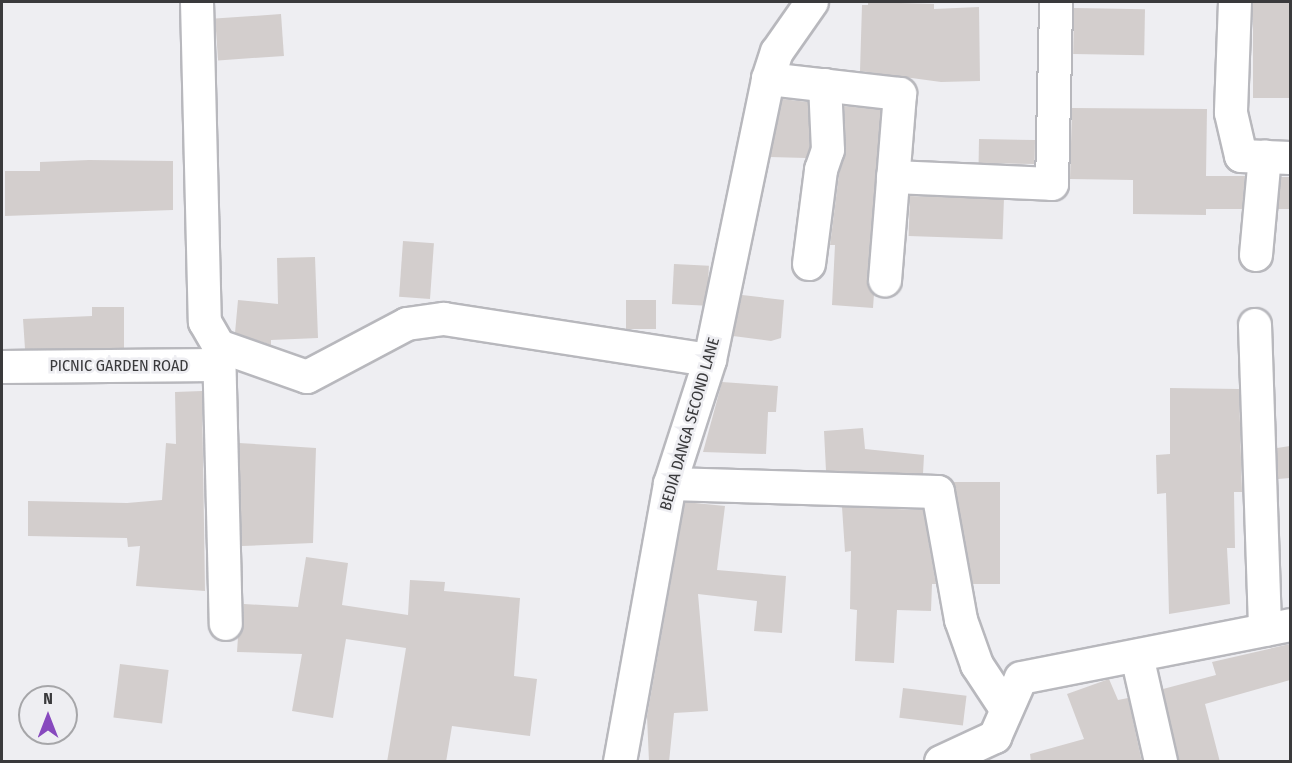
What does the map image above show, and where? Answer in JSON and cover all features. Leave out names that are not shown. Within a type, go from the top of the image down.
[{"type":"street","points":[[197,2],[205,322],[219,346],[226,624]]},
{"type":"street","points":[[812,2],[772,66],[825,85],[900,94],[885,280]]},
{"type":"street","points":[[893,177],[1052,184],[1056,2]]},
{"type":"street","points":[[1235,2],[1231,113],[1240,156],[1278,157],[1256,255]]},
{"type":"street","name":"BEDIA DANGA SECOND LANE","points":[[620,762],[670,484],[710,360],[772,66]]},
{"type":"street","points":[[810,264],[821,170],[828,150],[825,85]]},
{"type":"street","points":[[219,346],[307,377],[407,324],[444,319],[710,360]]},
{"type":"street","points":[[941,762],[1002,736],[1021,678],[1278,627],[1255,325]]},
{"type":"street","name":"PICNIC GARDEN ROAD","points":[[2,366],[217,365],[219,346]]},
{"type":"street","points":[[670,484],[938,492],[961,620],[1002,736]]},
{"type":"street","points":[[1137,656],[1161,762]]},
{"type":"building","points":[[868,2],[934,4],[934,9],[979,7],[980,81],[941,82],[860,71],[862,5],[868,5]]},
{"type":"building","points":[[1253,2],[1290,2],[1290,98],[1253,98]]},
{"type":"building","points":[[1074,8],[1145,9],[1144,55],[1073,54]]},
{"type":"building","points":[[281,14],[284,56],[218,61],[215,19]]},
{"type":"building","points":[[782,99],[808,102],[810,147],[806,158],[770,157]]},
{"type":"building","points":[[844,106],[881,110],[867,279],[874,294],[873,308],[832,305],[835,245],[830,245],[839,174],[846,150]]},
{"type":"building","points":[[1072,108],[1207,109],[1206,176],[1245,176],[1242,209],[1206,209],[1206,215],[1133,214],[1133,180],[1070,179]]},
{"type":"building","points":[[979,139],[1035,140],[1035,164],[979,163]]},
{"type":"building","points":[[173,161],[173,210],[5,216],[5,171],[40,171],[40,162]]},
{"type":"building","points":[[1281,177],[1290,177],[1290,209],[1278,209]]},
{"type":"building","points":[[910,196],[1004,199],[1003,239],[909,236]]},
{"type":"building","points":[[403,241],[434,243],[430,299],[399,297]]},
{"type":"building","points":[[315,257],[318,338],[271,340],[271,345],[235,333],[238,300],[278,304],[277,258]]},
{"type":"building","points":[[674,264],[709,266],[707,306],[672,304]]},
{"type":"building","points":[[742,295],[784,300],[781,338],[771,341],[733,336]]},
{"type":"building","points":[[626,300],[656,300],[656,329],[626,329]]},
{"type":"building","points":[[92,307],[124,307],[124,348],[25,349],[23,319],[92,316]]},
{"type":"building","points":[[722,382],[778,386],[776,412],[768,412],[766,454],[703,452]]},
{"type":"building","points":[[1170,388],[1239,389],[1242,492],[1234,492],[1235,548],[1227,548],[1230,604],[1169,614],[1166,493],[1157,494],[1156,455],[1170,454]]},
{"type":"building","points":[[202,391],[205,591],[136,586],[140,546],[128,547],[127,538],[28,536],[28,501],[127,503],[162,500],[166,443],[176,444],[175,392]]},
{"type":"building","points":[[863,428],[865,449],[924,455],[923,474],[826,471],[824,431]]},
{"type":"building","points":[[239,443],[316,448],[313,543],[242,546]]},
{"type":"building","points":[[1290,446],[1290,478],[1278,479],[1277,448]]},
{"type":"building","points":[[953,482],[1000,482],[1000,584],[973,584]]},
{"type":"building","points":[[685,502],[725,506],[717,570],[786,576],[782,633],[754,631],[757,601],[698,594],[708,711],[674,713],[669,762],[649,762],[647,716]]},
{"type":"building","points":[[842,507],[923,510],[936,584],[932,584],[931,611],[897,610],[894,663],[855,661],[857,610],[850,609],[851,551],[845,552]]},
{"type":"building","points":[[306,557],[348,563],[342,605],[408,615],[410,580],[445,582],[444,591],[520,598],[514,676],[537,679],[530,736],[452,726],[446,762],[387,762],[406,648],[346,639],[333,718],[292,711],[302,654],[237,652],[238,637],[244,624],[244,604],[298,607]]},
{"type":"building","points":[[1290,644],[1290,680],[1205,704],[1220,762],[1178,762],[1163,689],[1216,675],[1212,662]]},
{"type":"building","points":[[120,664],[169,670],[162,724],[113,718]]},
{"type":"building","points":[[1109,679],[1118,700],[1128,698],[1142,762],[1031,762],[1030,754],[1084,739],[1067,694]]},
{"type":"building","points":[[903,688],[967,696],[963,726],[899,718]]}]
